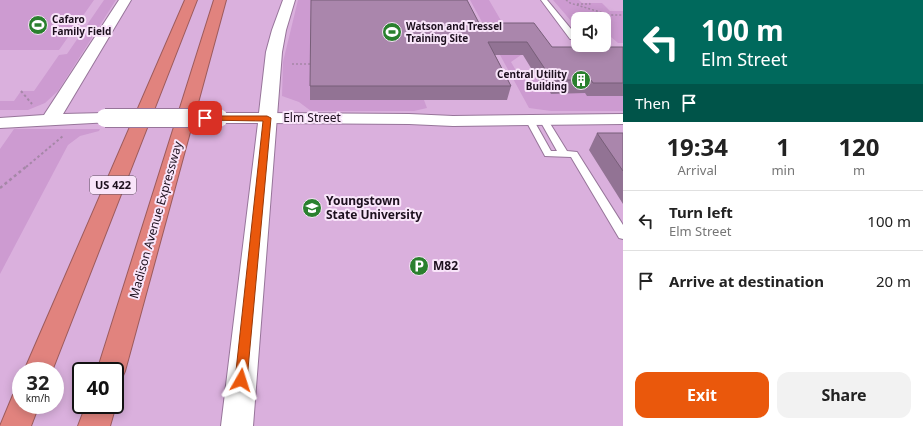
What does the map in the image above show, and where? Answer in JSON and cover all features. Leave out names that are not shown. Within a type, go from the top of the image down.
[{"type":"highway","name":"US 422","points":[[42,362],[122,162],[191,0]]},
{"type":"highway","name":"Madison Avenue Expressway","points":[[114,362],[220,0]]},
{"type":"highway","points":[[15,426],[20,414]]},
{"type":"highway","points":[[94,426],[98,414]]},
{"type":"street","points":[[50,120],[125,0]]},
{"type":"street","points":[[237,426],[274,52],[279,30],[289,0]]},
{"type":"street","name":"Elm Street","points":[[0,124],[105,118],[409,119],[453,121],[623,119]]},
{"type":"lane","points":[[544,0],[571,34]]},
{"type":"lane","points":[[536,119],[564,154]]},
{"type":"lane","points":[[536,119],[548,154],[574,154],[623,235]]},
{"type":"path","points":[[566,0],[574,4],[607,14],[623,15]]},
{"type":"path","points":[[578,0],[582,4]]},
{"type":"path","points":[[574,4],[590,4],[589,3]]},
{"type":"path","points":[[290,64],[310,64]]},
{"type":"path","points":[[21,91],[36,108]]},
{"type":"path","points":[[0,188],[66,133]]},
{"type":"shaded area","name":"Youngstown State University","points":[[0,0],[623,0],[623,426],[0,426]]},
{"type":"shaded area","name":"Cafaro Family Field","points":[[0,0],[94,0],[59,50],[0,50]]},
{"type":"shaded area","points":[[104,0],[116,0],[58,91],[45,103],[28,110],[0,110],[0,101],[14,101],[21,91],[34,91],[59,55],[67,54]]},
{"type":"shaded area","points":[[298,0],[311,0],[424,100],[427,108],[414,111],[311,111],[299,102],[282,96],[283,62]]},
{"type":"shaded area","points":[[470,0],[489,0],[521,55],[511,62],[518,74],[535,74],[542,86],[547,86],[551,93],[585,93],[588,96],[623,96],[623,111],[551,111],[529,108]]},
{"type":"shaded area","points":[[553,0],[579,0],[582,3],[602,3],[610,11],[623,11],[623,43],[618,43],[611,37],[611,12],[571,12],[571,21]]},
{"type":"shaded area","points":[[14,129],[100,129],[99,131],[80,136],[68,145],[0,274],[0,149]]},
{"type":"building","name":"Watson and Tressel Training Site","points":[[311,0],[467,0],[479,23],[534,23],[552,47],[571,47],[571,52],[611,52],[611,47],[623,47],[623,83],[593,83],[591,80],[557,80],[552,72],[547,72],[527,42],[488,42],[511,86],[310,86]]},
{"type":"building","points":[[597,133],[623,133],[623,171]]},
{"type":"place","name":"Cafaro Family Field","points":[[38,25]]},
{"type":"place","name":"Watson and Tressel Training Site","points":[[392,32]]},
{"type":"place","name":"Central Utility Building","points":[[581,80]]},
{"type":"place","name":"Youngstown State University","points":[[312,208]]},
{"type":"place","name":"M82","points":[[419,266]]},
{"type":"route","points":[[205,118],[267,118],[241,380]]}]
